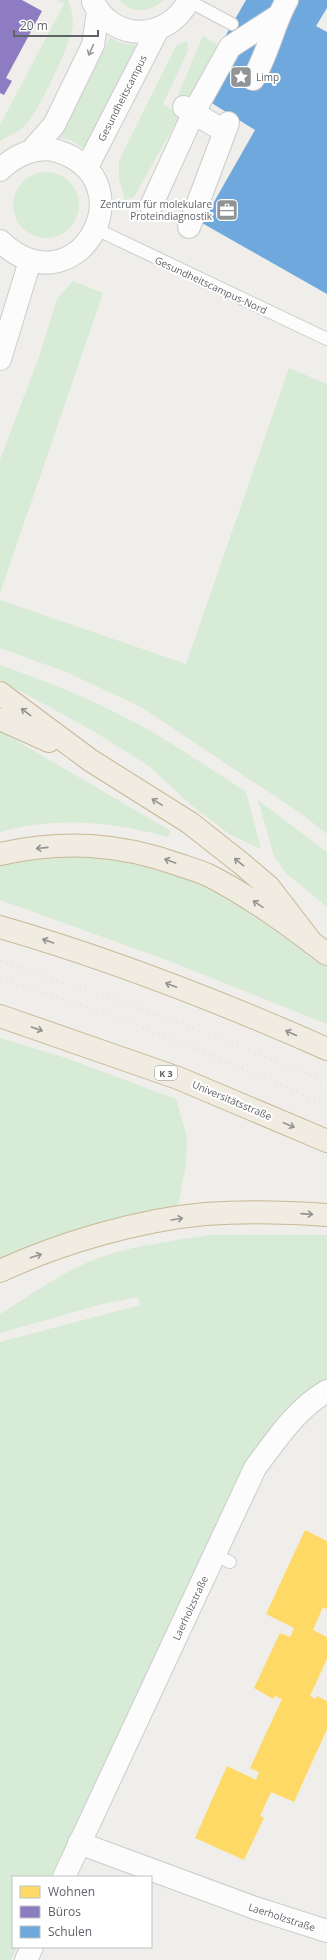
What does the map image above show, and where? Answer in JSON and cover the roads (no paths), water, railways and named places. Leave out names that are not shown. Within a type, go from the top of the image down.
[{"type":"highway","points":[[0,693],[90,760],[190,823],[242,864],[269,887],[320,949]]},
{"type":"highway","points":[[0,719],[90,760]]},
{"type":"highway","points":[[0,854],[19,850],[67,845],[115,847],[159,857],[213,878],[257,903],[320,949]]},
{"type":"highway","points":[[0,927],[35,937],[148,976],[280,1028],[327,1049]]},
{"type":"highway","name":"Universitätsstraße","points":[[0,1016],[178,1078],[327,1141]]},
{"type":"highway","points":[[0,1271],[27,1259],[139,1225],[211,1214],[271,1212],[327,1215]]},
{"type":"street","points":[[95,6],[110,23],[125,30],[142,32],[158,29],[173,21],[189,0]]},
{"type":"street","points":[[32,150],[54,125],[93,45],[95,6]]},
{"type":"street","points":[[253,80],[262,64],[282,8]]},
{"type":"street","points":[[151,206],[189,110],[230,46],[282,8]]},
{"type":"street","name":"Gesundheitscampus","points":[[86,167],[158,29]]},
{"type":"street","points":[[189,110],[226,127],[189,227]]},
{"type":"street","points":[[0,170],[15,157],[32,150],[52,150],[71,155],[86,167],[96,183],[101,200],[100,219],[92,236],[80,249],[65,259],[48,263],[30,261],[13,253],[0,241]]},
{"type":"street","points":[[0,359],[30,261]]},
{"type":"street","name":"Laerholzstraße","points":[[64,1876],[79,1843],[222,1559],[255,1468],[284,1429],[316,1397],[327,1391]]},
{"type":"street","name":"Laerholzstraße","points":[[79,1843],[254,1908],[327,1931]]},
{"type":"street","points":[[26,1960],[32,1948]]},
{"type":"lane","points":[[189,0],[232,24]]},
{"type":"lane","name":"Gesundheitscampus-Nord","points":[[96,229],[130,247],[327,339]]},
{"type":"railway","points":[[0,961],[171,1019],[327,1082]]},
{"type":"railway","points":[[0,979],[124,1021],[206,1053],[327,1105]]},
{"type":"place","name":"Limp","points":[[241,77]]},
{"type":"place","name":"Zentrum für molekulare Proteindiagnostik","points":[[227,210]]}]
